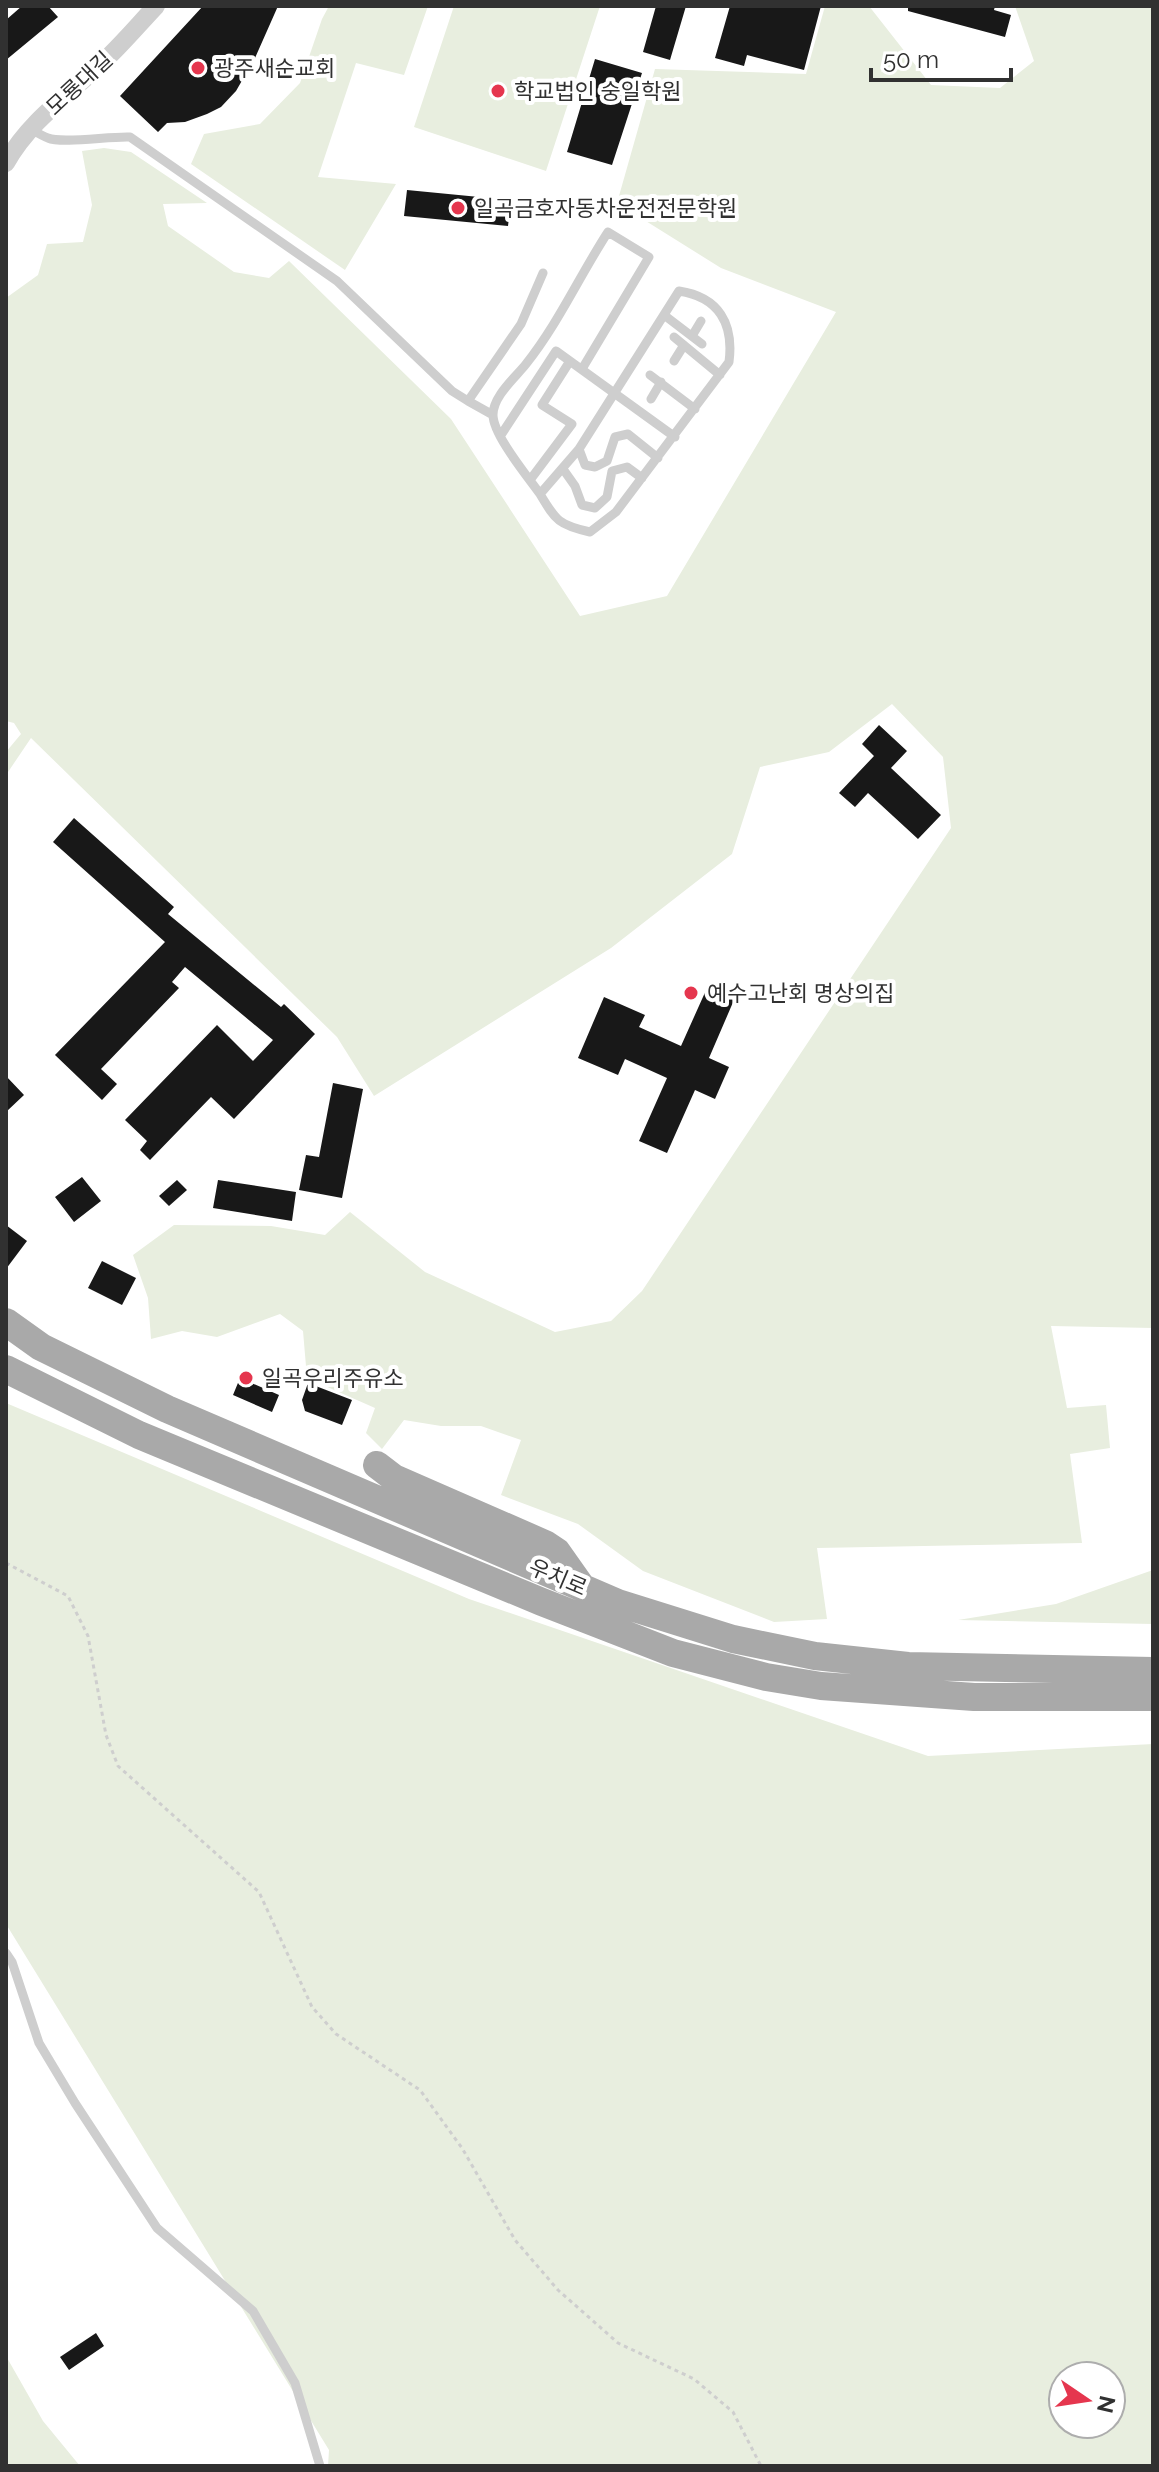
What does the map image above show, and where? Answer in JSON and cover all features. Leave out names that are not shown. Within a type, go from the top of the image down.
[{"type":"main road","name":"우치로","points":[[6,1322],[41,1347],[167,1409],[618,1603],[733,1639],[815,1656],[908,1666],[1153,1671]]},
{"type":"main road","name":"우치로","points":[[6,1369],[139,1435],[673,1653],[766,1677],[821,1686],[974,1697],[1153,1697]]},
{"type":"main road","points":[[377,1465],[394,1478],[545,1544],[557,1552],[581,1587]]},
{"type":"street","name":"모룡대길","points":[[6,163],[16,145],[31,129],[105,61],[156,6]]},
{"type":"lane","points":[[31,129],[48,139],[63,142],[104,136],[130,137],[337,281],[452,391],[493,415]]},
{"type":"lane","points":[[540,494],[579,449],[679,291],[702,297],[715,305],[732,339],[729,362],[675,437],[616,512],[590,532],[566,527],[553,517],[501,435],[493,415],[497,400],[548,334],[608,232],[649,257],[582,369]]},
{"type":"lane","points":[[468,401],[521,324],[543,273]]},
{"type":"lane","points":[[664,315],[702,344]]},
{"type":"lane","points":[[692,336],[701,321]]},
{"type":"lane","points":[[674,337],[720,375]]},
{"type":"lane","points":[[674,361],[684,345]]},
{"type":"lane","points":[[501,435],[556,351],[675,437]]},
{"type":"lane","points":[[530,480],[572,424],[542,405],[570,361]]},
{"type":"lane","points":[[650,375],[695,409]]},
{"type":"lane","points":[[651,399],[661,382]]},
{"type":"lane","points":[[579,449],[585,465],[595,467],[607,461],[615,437],[628,434],[658,458]]},
{"type":"lane","points":[[563,469],[575,486],[582,505],[595,508],[607,497],[612,471],[627,467],[642,478]]},
{"type":"lane","points":[[6,1953],[12,1962],[39,2043],[157,2228],[253,2311],[295,2383],[320,2466]]},
{"type":"path","points":[[6,1563],[68,1596],[88,1636],[106,1735],[118,1766],[259,1892],[312,2007],[336,2034],[420,2090],[462,2148],[515,2240],[558,2290],[618,2343],[694,2379],[733,2412],[761,2466]]},
{"type":"green space","points":[[329,6],[428,6],[404,75],[356,63],[318,177],[396,184],[345,270],[191,164],[204,134],[260,124],[300,83]]},
{"type":"green space","points":[[454,6],[600,6],[546,171],[414,127]]},
{"type":"green space","points":[[825,6],[869,6],[931,85],[1000,88],[1034,61],[1015,6],[1153,6],[1153,1328],[1051,1326],[1067,1408],[1106,1405],[1110,1448],[1070,1454],[1082,1543],[817,1548],[827,1619],[774,1622],[643,1571],[578,1524],[501,1495],[521,1440],[481,1426],[441,1426],[404,1420],[382,1449],[366,1433],[375,1408],[307,1378],[303,1331],[280,1314],[217,1337],[182,1331],[151,1339],[148,1298],[133,1255],[174,1225],[271,1226],[325,1235],[350,1212],[425,1272],[555,1332],[611,1321],[642,1291],[951,828],[943,757],[892,704],[829,752],[760,767],[732,854],[611,948],[374,1096],[337,1037],[31,738],[6,775],[6,752],[21,734],[14,723],[6,721],[6,298],[38,275],[47,244],[83,242],[92,205],[82,151],[104,148],[131,152],[207,203],[163,204],[168,226],[234,272],[269,278],[289,261],[451,419],[580,616],[667,596],[836,312],[721,268],[617,203],[655,69],[806,74]]},
{"type":"green space","points":[[6,1403],[469,1599],[928,1756],[1153,1744],[1153,2466],[328,2466],[329,2450],[6,1924]]},
{"type":"green space","points":[[1153,1570],[1153,1624],[958,1620],[1056,1604]]},
{"type":"green space","points":[[6,2356],[43,2421],[80,2466],[6,2466]]},
{"type":"building","points":[[22,6],[48,6],[58,17],[6,60],[6,20]]},
{"type":"building","name":"광주새순교회","points":[[203,6],[278,6],[255,58],[236,91],[221,107],[185,122],[167,123],[158,132],[120,96]]},
{"type":"building","points":[[656,6],[686,6],[670,60],[643,52]]},
{"type":"building","points":[[730,6],[821,6],[804,70],[747,55],[744,66],[715,58]]},
{"type":"building","points":[[908,6],[995,6],[994,10],[1011,15],[1005,37],[908,11]]},
{"type":"building","points":[[595,59],[642,73],[612,165],[567,152]]},
{"type":"building","name":"일곡금호자동차운전전문학원","points":[[407,190],[511,200],[508,226],[404,216]]},
{"type":"building","points":[[879,725],[907,751],[891,768],[941,815],[918,839],[868,793],[855,807],[839,793],[874,756],[862,744]]},
{"type":"building","points":[[74,818],[174,907],[168,914],[281,1007],[284,1004],[315,1034],[234,1119],[211,1097],[150,1160],[140,1150],[147,1141],[125,1120],[217,1025],[253,1061],[273,1040],[185,967],[172,982],[179,988],[101,1069],[117,1084],[102,1100],[55,1055],[165,942],[53,842]]},
{"type":"building","points":[[707,988],[734,1000],[709,1058],[729,1067],[715,1099],[695,1090],[667,1153],[639,1141],[667,1078],[625,1059],[618,1075],[578,1058],[604,997],[645,1015],[639,1027],[681,1046]]},
{"type":"building","points":[[6,1076],[24,1095],[6,1112]]},
{"type":"building","points":[[333,1083],[363,1089],[342,1198],[299,1190],[306,1155],[319,1157]]},
{"type":"building","points":[[82,1177],[101,1201],[74,1222],[55,1197]]},
{"type":"building","points":[[177,1180],[187,1190],[169,1206],[159,1196]]},
{"type":"building","points":[[218,1180],[296,1192],[292,1221],[213,1208]]},
{"type":"building","points":[[6,1225],[27,1241],[6,1269]]},
{"type":"building","points":[[102,1261],[136,1278],[122,1305],[88,1288]]},
{"type":"building","points":[[240,1378],[279,1395],[272,1412],[233,1395]]},
{"type":"building","points":[[308,1383],[352,1400],[342,1425],[305,1411],[302,1400]]},
{"type":"building","points":[[96,2333],[104,2346],[69,2370],[60,2357]]},
{"type":"place","name":"광주새순교회","points":[[198,68]]},
{"type":"place","name":"학교법인 숭일학원","points":[[498,91]]},
{"type":"place","name":"일곡금호자동차운전전문학원","points":[[458,208]]},
{"type":"place","name":"예수고난회 명상의집","points":[[691,993]]},
{"type":"place","name":"일곡우리주유소","points":[[246,1378]]}]
